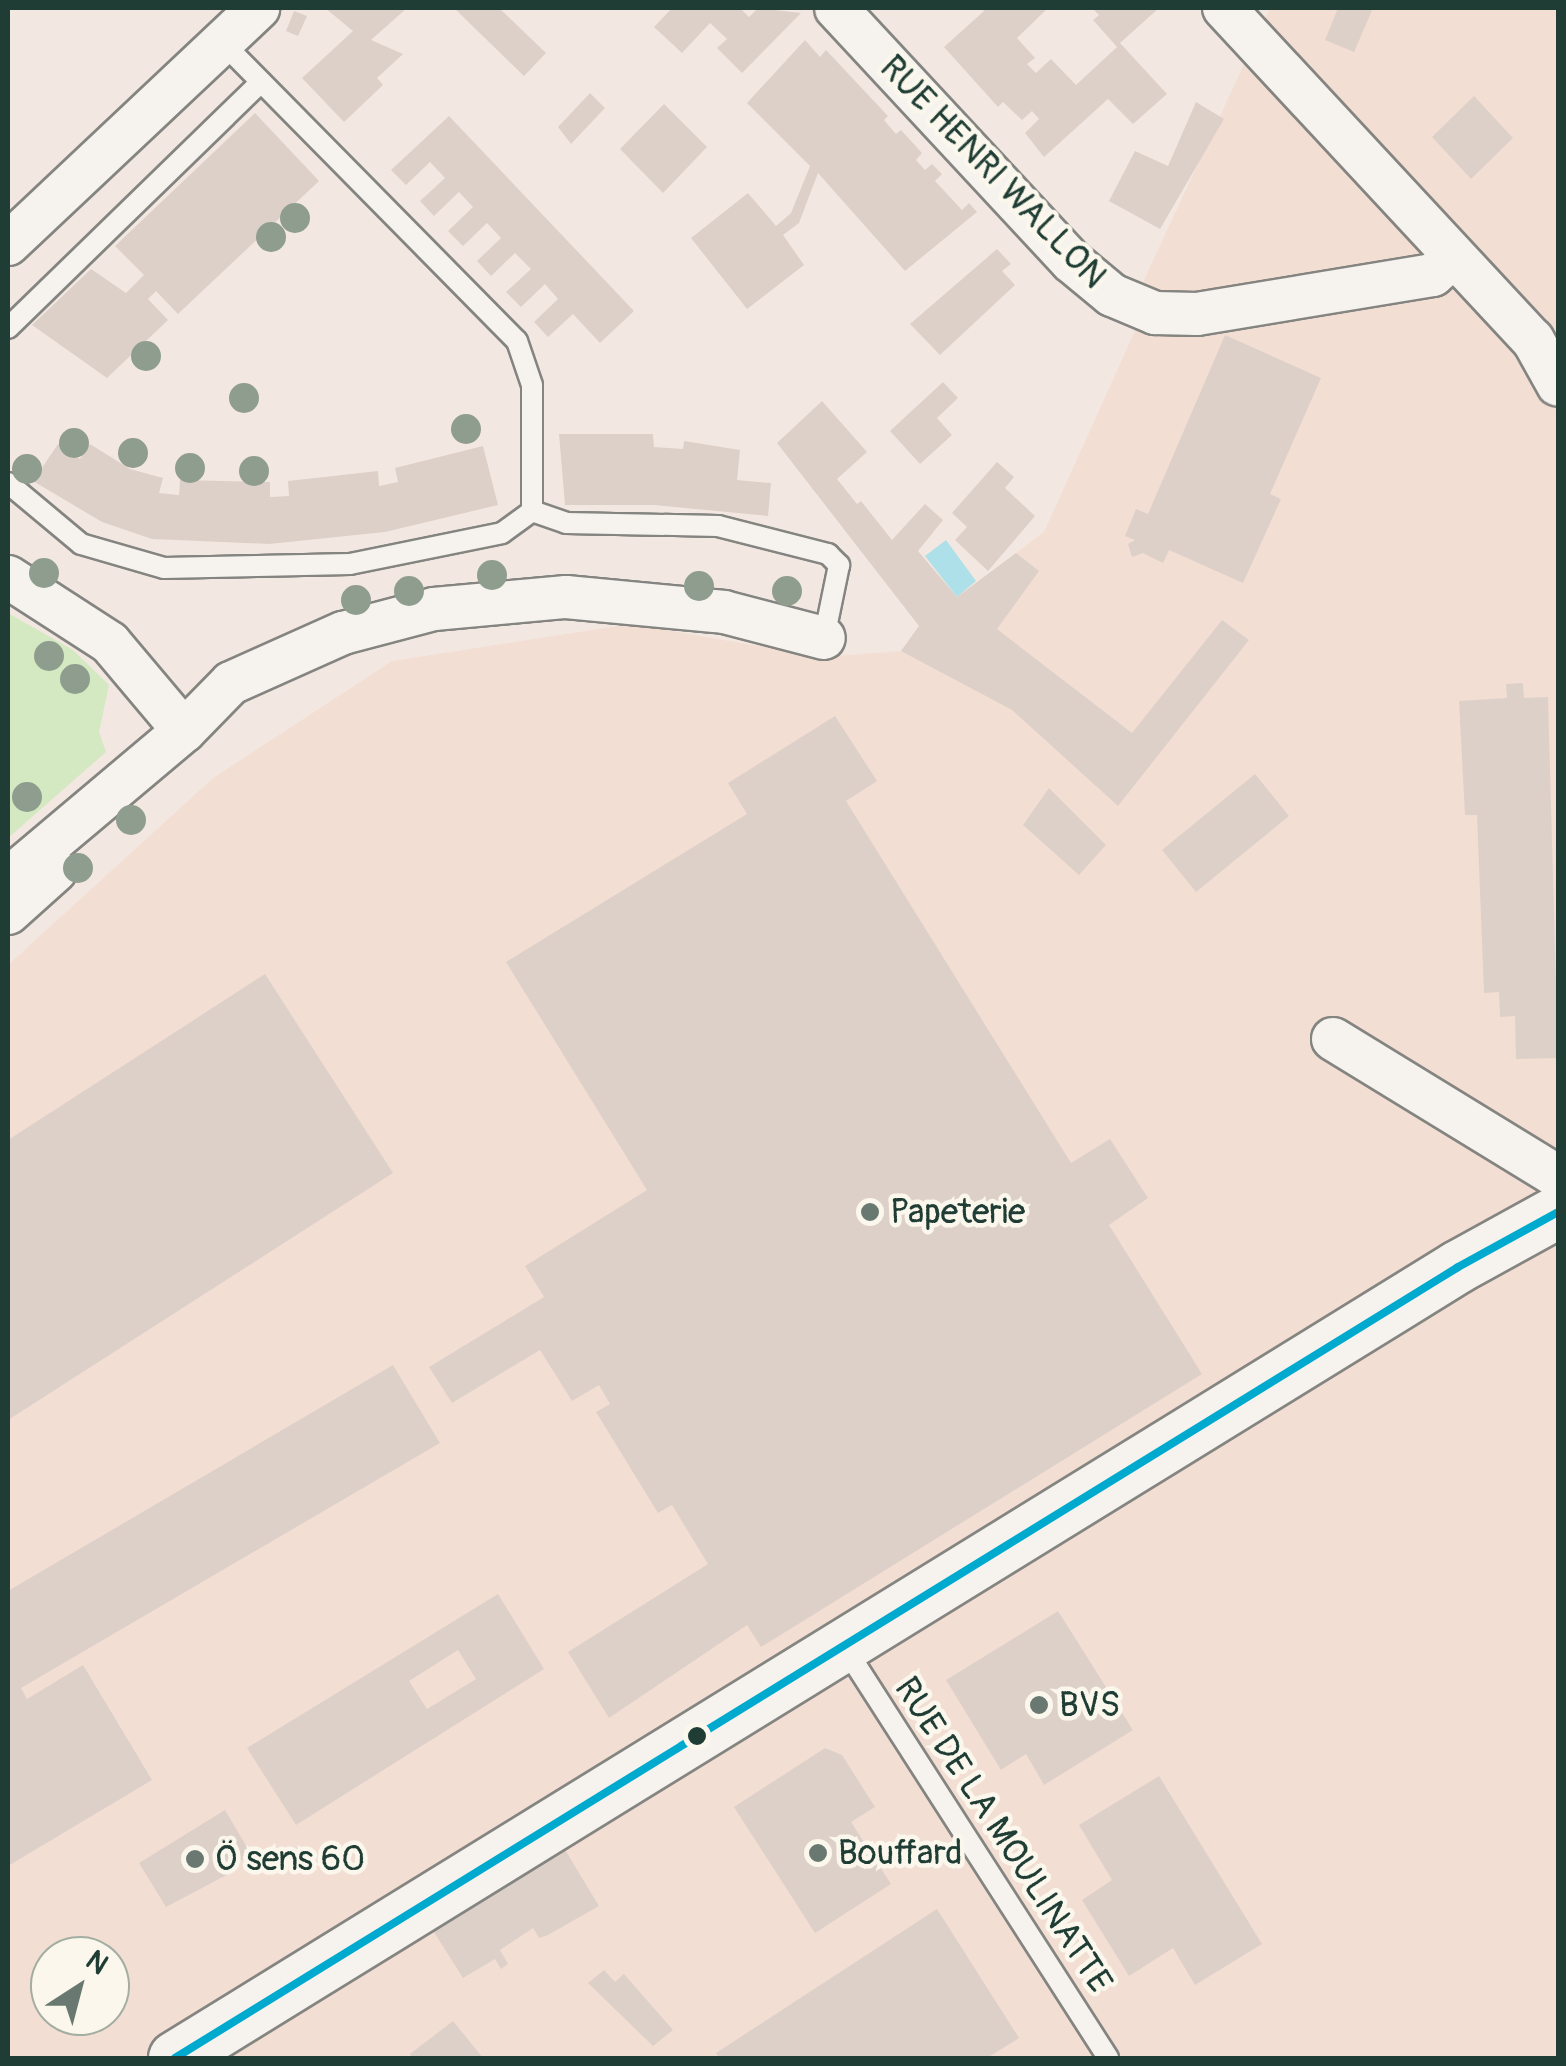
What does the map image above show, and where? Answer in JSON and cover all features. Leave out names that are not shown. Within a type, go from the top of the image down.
[{"type":"street","points":[[8,244],[258,8]]},
{"type":"street","name":"RUE HENRI WALLON","points":[[836,8],[1071,261],[1112,296],[1155,313],[1197,314],[1433,275],[1454,256]]},
{"type":"street","points":[[1224,8],[1454,256],[1546,337],[1558,385]]},
{"type":"street","points":[[8,578],[110,643],[184,732]]},
{"type":"street","points":[[8,879],[184,732],[231,683],[343,633],[434,609],[566,597],[641,600],[724,612],[824,638]]},
{"type":"street","points":[[8,912],[149,788],[184,732]]},
{"type":"street","points":[[1333,1039],[1558,1176]]},
{"type":"street","points":[[175,2058],[1458,1267],[1558,1212]]},
{"type":"lane","points":[[222,42],[517,341],[532,386],[532,510]]},
{"type":"lane","points":[[8,328],[262,82]]},
{"type":"lane","points":[[8,483],[81,544],[164,568],[350,564],[502,533],[532,510]]},
{"type":"lane","points":[[532,510],[566,524],[718,526],[828,554],[841,577],[824,638]]},
{"type":"lane","name":"RUE DE LA MOULINATTE","points":[[844,1647],[1108,2058]]},
{"type":"shaded area","points":[[1270,8],[1558,8],[1558,2058],[8,2058],[8,965],[213,778],[392,661],[631,624],[821,657],[901,651],[919,626],[1044,532],[1134,333],[1144,280]]},
{"type":"green space","points":[[8,613],[73,650],[109,685],[99,732],[106,752],[8,838]]},
{"type":"water","points":[[946,540],[976,581],[957,597],[925,556]]},
{"type":"building","points":[[325,8],[407,8],[371,40],[403,54],[377,78],[383,85],[344,122],[302,78],[353,31]]},
{"type":"building","points":[[454,8],[499,8],[546,53],[524,76]]},
{"type":"building","points":[[672,8],[740,8],[749,17],[758,8],[801,13],[742,73],[717,48],[727,39],[710,23],[682,53],[654,27]]},
{"type":"building","points":[[980,8],[1048,8],[1017,38],[1035,58],[1027,64],[1036,73],[1051,59],[1076,85],[1117,47],[1093,20],[1099,15],[1092,8],[1159,8],[1120,43],[1167,94],[1133,124],[1108,99],[1044,157],[1025,133],[1039,119],[1032,111],[1022,120],[1003,102],[998,107],[944,47],[984,11]]},
{"type":"building","points":[[1338,8],[1373,8],[1354,52],[1325,40]]},
{"type":"building","points":[[294,11],[307,16],[298,36],[286,31]]},
{"type":"building","points":[[805,40],[820,57],[826,50],[888,116],[884,120],[896,134],[901,130],[922,153],[916,160],[925,170],[932,164],[942,174],[935,181],[962,210],[969,203],[977,212],[905,271],[818,173],[799,223],[783,235],[804,265],[747,309],[691,238],[748,193],[776,226],[791,213],[810,166],[747,103]]},
{"type":"building","points":[[590,93],[605,108],[571,144],[558,127]]},
{"type":"building","points":[[1474,96],[1513,138],[1471,179],[1432,137]]},
{"type":"building","points":[[1196,102],[1224,119],[1160,229],[1109,201],[1135,151],[1168,166]]},
{"type":"building","points":[[664,104],[707,147],[663,193],[620,149]]},
{"type":"building","points":[[255,113],[319,181],[178,314],[156,291],[148,299],[168,320],[107,378],[32,325],[91,269],[126,293],[144,275],[115,246]]},
{"type":"building","points":[[449,116],[634,311],[600,343],[573,314],[548,337],[534,322],[558,299],[545,284],[521,307],[506,292],[531,269],[515,253],[491,276],[477,261],[501,238],[487,223],[463,246],[448,231],[473,207],[459,192],[434,216],[420,201],[445,178],[430,162],[406,185],[391,170]]},
{"type":"building","points":[[997,249],[1011,264],[1002,271],[1015,285],[940,355],[910,324]]},
{"type":"building","points":[[1225,335],[1321,378],[1270,494],[1281,499],[1243,583],[1169,550],[1163,563],[1143,553],[1132,557],[1128,544],[1135,540],[1125,536],[1136,509],[1148,514]]},
{"type":"building","points":[[943,382],[958,398],[937,418],[952,435],[920,464],[890,431]]},
{"type":"building","points":[[822,401],[867,452],[837,479],[857,504],[861,501],[892,540],[925,504],[943,520],[918,551],[957,597],[1016,553],[1039,571],[997,629],[1132,733],[1222,620],[1249,640],[1118,806],[1012,710],[901,651],[919,626],[777,443]]},
{"type":"building","points":[[559,434],[653,434],[654,447],[683,449],[684,441],[740,450],[737,480],[771,483],[768,516],[654,505],[565,505]]},
{"type":"building","points":[[58,444],[80,459],[90,444],[130,469],[163,478],[159,493],[179,495],[180,480],[270,482],[270,497],[289,496],[288,481],[378,471],[379,486],[398,482],[395,468],[483,446],[498,505],[385,532],[269,544],[152,539],[102,522],[33,481]]},
{"type":"building","points":[[997,462],[1014,477],[1005,488],[1035,516],[988,571],[955,540],[967,527],[952,513]]},
{"type":"building","points":[[1523,683],[1524,698],[1548,697],[1558,1058],[1516,1059],[1515,1016],[1500,1017],[1499,992],[1484,993],[1477,815],[1465,815],[1459,701],[1507,698],[1506,684]]},
{"type":"building","name":"Papeterie","points":[[835,716],[877,781],[846,801],[1071,1163],[1110,1139],[1148,1198],[1109,1225],[1202,1374],[761,1647],[747,1625],[609,1718],[568,1652],[708,1564],[672,1505],[658,1513],[596,1412],[610,1404],[599,1385],[572,1401],[540,1350],[452,1403],[429,1367],[544,1297],[525,1266],[647,1190],[506,962],[747,814],[728,783]]},
{"type":"building","points":[[1255,774],[1289,816],[1196,892],[1162,850]]},
{"type":"building","points":[[1049,788],[1106,845],[1079,875],[1023,825]]},
{"type":"building","points":[[265,974],[393,1173],[8,1420],[8,1140]]},
{"type":"building","points":[[393,1365],[440,1443],[21,1688],[27,1699],[83,1665],[152,1780],[8,1866],[8,1591]]},
{"type":"building","points":[[498,1594],[544,1669],[296,1825],[247,1748]],"holes":[[[458,1650],[476,1679],[427,1709],[409,1681]]]},
{"type":"building","name":"BVS","points":[[1058,1611],[1133,1730],[1044,1785],[1026,1754],[1001,1770],[946,1680]]},
{"type":"building","name":"Bouffard","points":[[825,1748],[842,1755],[875,1807],[851,1822],[891,1884],[815,1933],[734,1807]]},
{"type":"building","points":[[1159,1776],[1262,1944],[1195,1985],[1173,1948],[1129,1976],[1082,1900],[1112,1880],[1079,1825]]},
{"type":"building","name":"Ö sens 60","points":[[225,1810],[251,1854],[233,1865],[236,1870],[166,1907],[139,1863]]},
{"type":"building","points":[[564,1848],[599,1906],[539,1938],[533,1928],[500,1950],[508,1964],[501,1969],[495,1959],[463,1978],[432,1929]]},
{"type":"building","points":[[937,1909],[1019,2038],[987,2058],[719,2058],[716,2053]]},
{"type":"building","points":[[604,1970],[615,1982],[624,1974],[673,2030],[653,2046],[588,1983]]},
{"type":"building","points":[[453,2021],[483,2058],[413,2058],[410,2054]]},
{"type":"transit line","points":[[175,2058],[1458,1267],[1558,1212]]},
{"type":"place","name":"Papeterie","points":[[870,1212]]},
{"type":"place","name":"BVS","points":[[1039,1705]]},
{"type":"place","name":"Bouffard","points":[[818,1853]]},
{"type":"place","name":"Ö sens 60","points":[[195,1859]]}]
